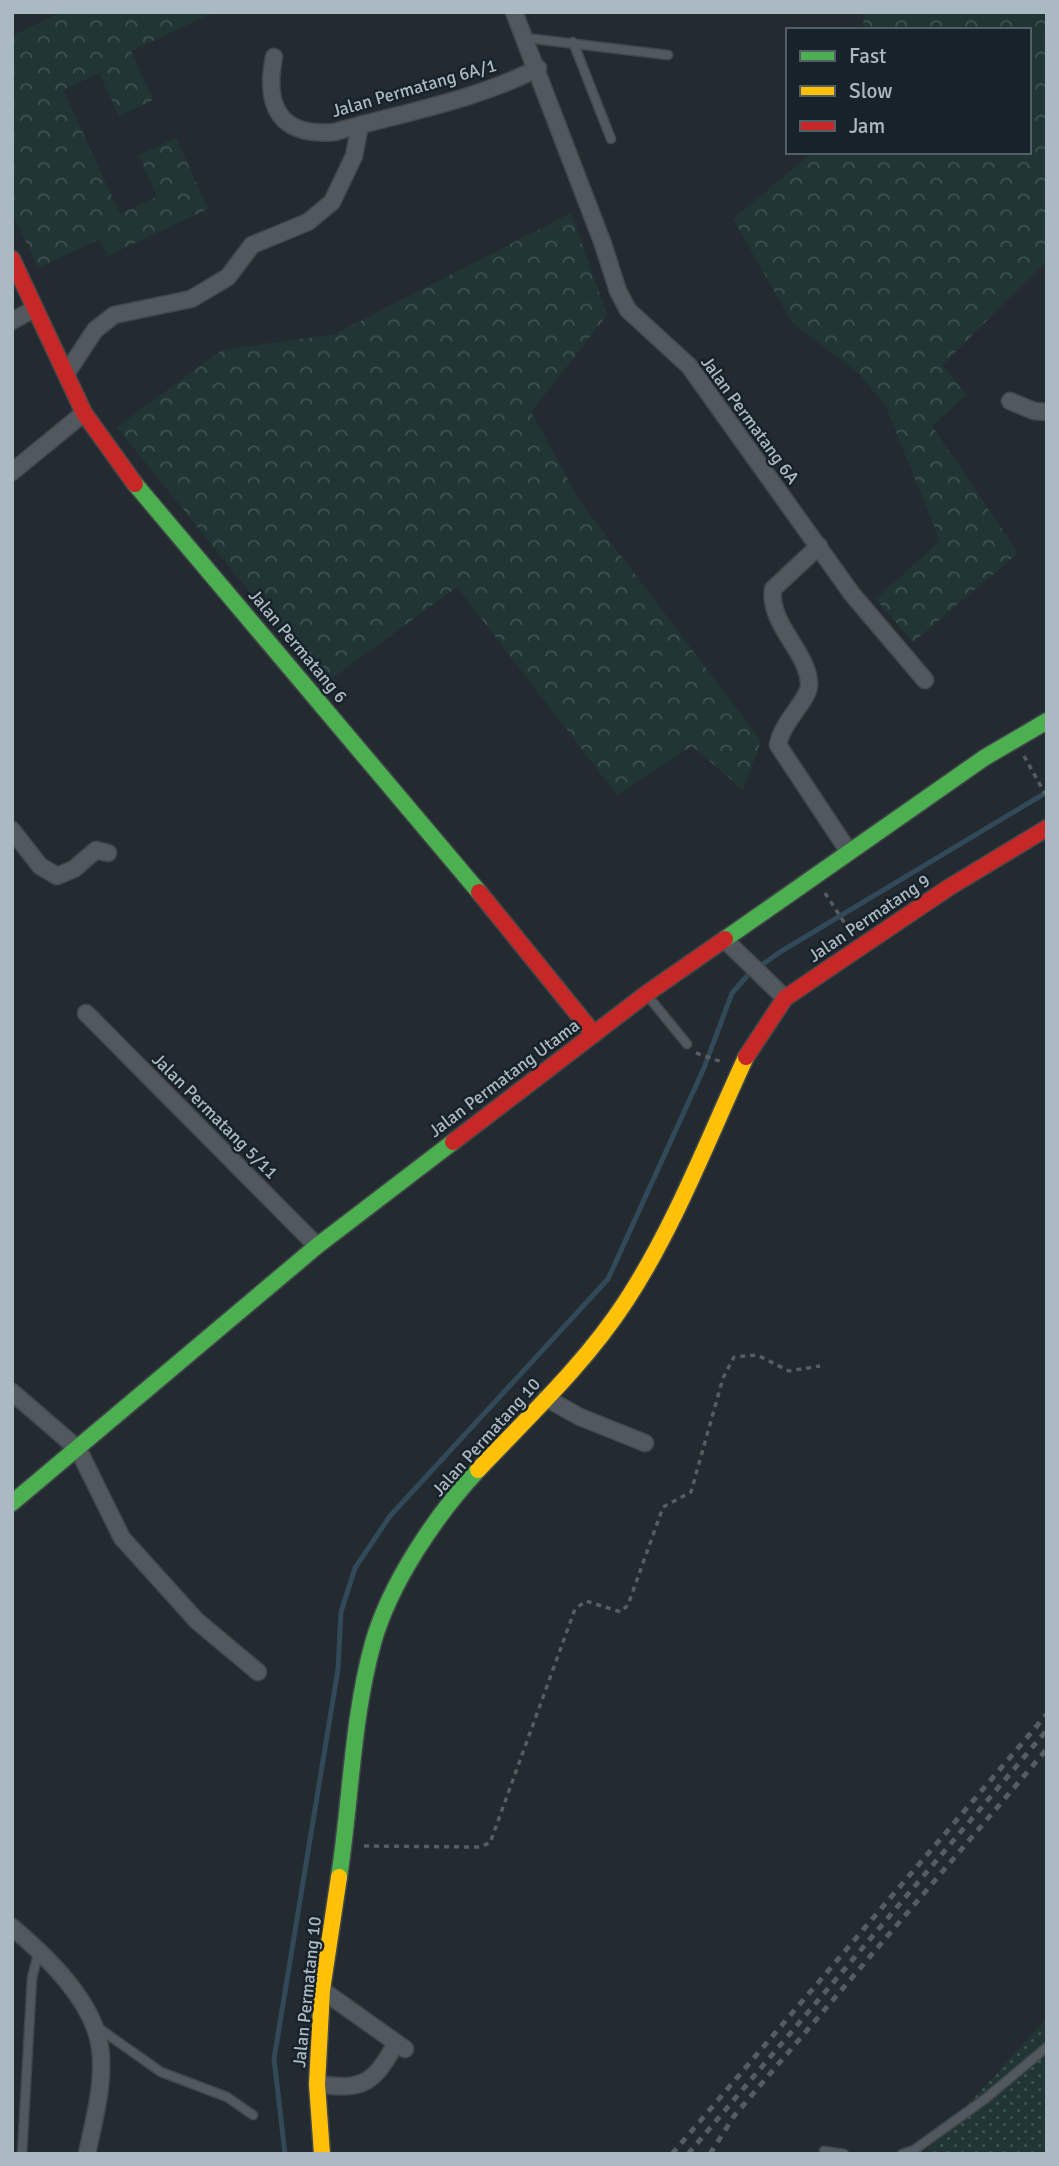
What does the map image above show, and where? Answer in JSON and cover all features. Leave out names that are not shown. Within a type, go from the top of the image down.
[{"type":"street","name":"Jalan Permatang 6A","points":[[514,12],[538,68],[618,291],[628,310],[689,366],[852,594],[925,680]]},
{"type":"street","name":"Jalan Permatang 6A/1","points":[[274,57],[270,80],[272,102],[283,120],[298,130],[318,133],[360,125],[502,84],[538,68]]},
{"type":"street","points":[[66,374],[95,330],[114,315],[191,299],[228,277],[252,245],[308,222],[332,202],[354,156],[360,125]]},
{"type":"street","name":"Jalan Permatang 6","points":[[12,259],[84,414],[123,470],[326,708],[594,1034]]},
{"type":"street","points":[[12,321],[34,309]]},
{"type":"street","points":[[1010,401],[1034,411],[1047,412]]},
{"type":"street","points":[[12,472],[84,414]]},
{"type":"street","points":[[819,546],[773,589],[772,596],[780,622],[810,685],[804,698],[788,718],[778,745],[849,852]]},
{"type":"street","name":"Jalan Permatang Utama","points":[[12,1503],[317,1246],[646,994],[726,941],[849,852],[1047,721]]},
{"type":"street","name":"Jalan Permatang 9","points":[[781,994],[1047,828]]},
{"type":"street","points":[[12,830],[40,866],[57,876],[74,869],[96,850],[108,853]]},
{"type":"street","points":[[726,941],[781,994]]},
{"type":"street","name":"Jalan Permatang 10","points":[[322,2154],[317,2084],[322,1990],[344,1846],[357,1726],[373,1644],[386,1606],[431,1529],[464,1485],[576,1367],[625,1304],[655,1253],[749,1050],[781,994]]},
{"type":"street","name":"Jalan Permatang 5/11","points":[[86,1013],[317,1246]]},
{"type":"street","points":[[12,1392],[78,1450],[122,1538],[197,1621],[258,1672]]},
{"type":"street","points":[[546,1398],[579,1416],[645,1443]]},
{"type":"street","points":[[12,1927],[39,1950],[76,1996],[94,2026],[100,2046],[100,2078],[87,2154]]},
{"type":"street","points":[[317,2084],[343,2088],[362,2084],[380,2072],[401,2046],[322,1990]]},
{"type":"lane","points":[[526,38],[668,55]]},
{"type":"lane","points":[[573,42],[611,139]]},
{"type":"lane","points":[[646,994],[687,1044]]},
{"type":"lane","points":[[22,2154],[32,1979],[39,1950]]},
{"type":"lane","points":[[94,2026],[161,2072],[228,2097],[254,2115]]},
{"type":"lane","points":[[902,2154],[914,2150],[985,2099],[1047,2047]]},
{"type":"lane","points":[[824,2151],[844,2154]]},
{"type":"path","points":[[1016,739],[1047,797]]},
{"type":"path","points":[[825,893],[846,925]]},
{"type":"path","points":[[698,1055],[728,1064]]},
{"type":"path","points":[[344,1846],[478,1847],[490,1843],[575,1609],[586,1601],[621,1612],[628,1605],[663,1507],[691,1492],[723,1378],[734,1357],[757,1355],[789,1371],[820,1366]]},
{"type":"green space","points":[[62,12],[215,12],[131,51],[153,100],[119,116],[99,73],[63,90],[120,214],[157,197],[139,155],[176,138],[208,209],[107,256],[100,239],[38,268],[12,212],[12,36]]},
{"type":"green space","points":[[864,12],[1047,12],[1047,261],[942,365],[966,395],[932,426],[1018,553],[913,642],[876,599],[940,541],[885,404],[857,372],[792,322],[733,219],[811,154],[1031,154],[1031,28],[863,28]]},
{"type":"green space","points":[[571,213],[607,315],[531,412],[581,503],[761,741],[743,790],[692,746],[617,795],[457,587],[324,684],[117,427],[222,350],[335,334]]},
{"type":"green space","points":[[1047,2018],[1047,2154],[923,2154]]},
{"type":"waterway","points":[[285,2154],[274,2059],[338,1669],[341,1612],[355,1568],[390,1516],[608,1279],[704,1068],[732,993],[748,975],[780,952],[1047,792]]},
{"type":"railway","points":[[672,2154],[1047,1714]]},
{"type":"railway","points":[[688,2154],[1047,1730]]},
{"type":"railway","points":[[710,2154],[734,2116],[1047,1749]]},
{"type":"traffic: fast","points":[[135,484],[479,892]]},
{"type":"traffic: fast","points":[[725,939],[984,758],[1047,721]]},
{"type":"traffic: fast","points":[[12,1503],[317,1246],[453,1142]]},
{"type":"traffic: fast","points":[[339,1877],[356,1730],[373,1643],[391,1597],[416,1551],[446,1508],[478,1470]]},
{"type":"traffic: slow","points":[[478,1470],[575,1368],[626,1301],[660,1243],[746,1057]]},
{"type":"traffic: slow","points":[[322,2154],[317,2084],[322,1990],[339,1877]]},
{"type":"traffic: jam","points":[[12,259],[84,413],[135,484]]},
{"type":"traffic: jam","points":[[746,1057],[785,998],[948,888],[1047,828]]},
{"type":"traffic: jam","points":[[479,892],[594,1034]]},
{"type":"traffic: jam","points":[[453,1142],[646,994],[725,939]]}]
